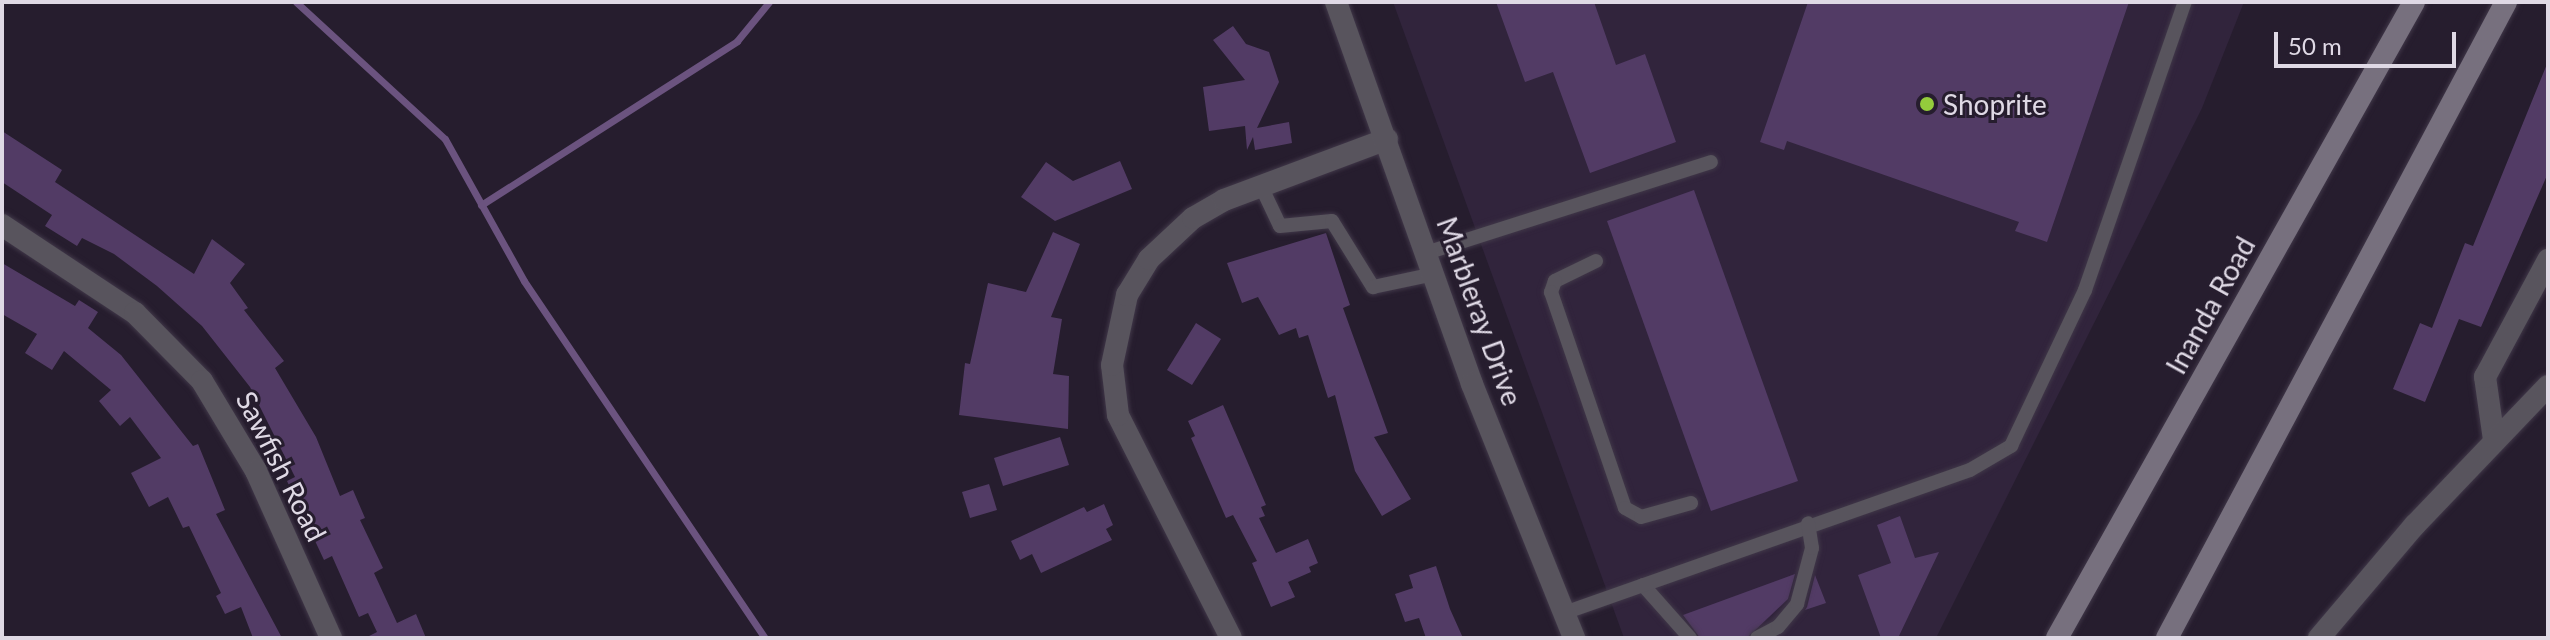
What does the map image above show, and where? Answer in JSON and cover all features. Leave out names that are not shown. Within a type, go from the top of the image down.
[{"type":"main road","name":"Inanda Road","points":[[2057,638],[2414,2]]},
{"type":"main road","points":[[2167,638],[2506,2]]},
{"type":"street","name":"Marbleray Drive","points":[[1336,2],[1472,384],[1574,638]]},
{"type":"street","points":[[1231,638],[1123,433],[1112,365],[1127,295],[1149,259],[1193,218],[1261,186],[1387,139]]},
{"type":"street","name":"Sawfish Road","points":[[2,225],[135,313],[202,381],[256,471],[331,638]]},
{"type":"street","points":[[2494,440],[2485,377],[2548,260]]},
{"type":"street","points":[[2319,638],[2368,576],[2548,386]]},
{"type":"lane","points":[[1564,613],[1808,523],[1970,470],[2011,446],[2085,290],[2185,2]]},
{"type":"lane","points":[[1261,186],[1280,226],[1332,221],[1373,287],[1711,162]]},
{"type":"lane","points":[[1596,261],[1555,281],[1551,292],[1625,508],[1641,517],[1691,503]]},
{"type":"lane","points":[[1757,638],[1778,627],[1797,604],[1812,548],[1808,523]]},
{"type":"lane","points":[[1643,585],[1690,638]]},
{"type":"shaded area","points":[[1393,2],[2244,2],[2202,108],[1936,638],[1624,638]]},
{"type":"building","points":[[1496,2],[1594,2],[1616,65],[1645,54],[1676,142],[1590,173],[1553,72],[1525,82]]},
{"type":"building","points":[[1808,2],[2129,2],[2047,242],[2015,231],[2019,222],[1787,141],[1784,150],[1760,142]]},
{"type":"building","points":[[1233,26],[1246,44],[1269,52],[1279,82],[1257,128],[1289,122],[1292,143],[1255,150],[1253,137],[1247,150],[1245,126],[1209,131],[1203,87],[1245,80],[1213,40]]},
{"type":"building","points":[[2547,64],[2548,173],[2481,327],[2459,319],[2425,402],[2393,389],[2420,323],[2432,328],[2465,243],[2473,246]]},
{"type":"building","points":[[2,131],[62,170],[55,182],[194,274],[212,239],[245,264],[230,283],[248,308],[244,310],[284,361],[275,368],[316,437],[340,496],[353,490],[365,518],[360,520],[383,568],[374,573],[397,623],[416,614],[426,638],[365,638],[377,632],[368,613],[359,617],[332,556],[324,560],[287,481],[295,477],[250,387],[202,326],[157,286],[114,254],[82,238],[77,246],[45,226],[52,215],[2,182]]},
{"type":"building","points":[[1120,161],[1132,189],[1055,221],[1021,197],[1046,162],[1073,181]]},
{"type":"building","points":[[1694,190],[1798,481],[1711,511],[1607,221]]},
{"type":"building","points":[[1053,232],[1080,244],[1051,317],[1062,319],[1053,374],[1069,376],[1068,429],[959,415],[965,363],[970,364],[988,283],[1026,292]]},
{"type":"building","points":[[1326,233],[1350,305],[1343,308],[1388,433],[1374,437],[1411,499],[1382,516],[1355,471],[1335,395],[1328,398],[1308,335],[1299,338],[1296,328],[1279,335],[1258,297],[1242,303],[1227,263]]},
{"type":"building","points":[[2,263],[75,306],[79,300],[98,312],[88,328],[121,355],[193,446],[198,444],[225,510],[216,514],[282,638],[253,638],[241,607],[225,614],[216,596],[221,593],[189,526],[183,528],[168,497],[149,507],[131,473],[161,458],[130,417],[120,426],[99,401],[111,390],[64,351],[52,370],[25,353],[37,334],[2,314]]},
{"type":"building","points":[[1196,323],[1221,339],[1192,385],[1167,370]]},
{"type":"building","points":[[1223,405],[1266,505],[1261,507],[1265,516],[1259,518],[1276,553],[1308,539],[1318,563],[1309,567],[1311,572],[1288,582],[1295,597],[1271,607],[1252,563],[1257,561],[1233,515],[1226,518],[1191,438],[1195,436],[1188,421]]},
{"type":"building","points":[[1060,437],[1069,465],[1003,486],[994,458]]},
{"type":"building","points":[[989,484],[997,510],[970,518],[962,492]]},
{"type":"building","points":[[1104,504],[1113,525],[1106,529],[1112,540],[1041,573],[1032,554],[1020,560],[1011,541],[1084,507],[1087,512]]},
{"type":"building","points":[[1900,516],[1915,558],[1939,552],[1898,638],[1881,638],[1858,575],[1891,563],[1877,525]]},
{"type":"building","points":[[1436,566],[1463,638],[1426,638],[1419,618],[1405,622],[1395,594],[1413,588],[1409,575]]},
{"type":"building","points":[[1795,574],[1788,599],[1747,638],[1700,638],[1683,615]]},
{"type":"building","points":[[1815,575],[1826,603],[1805,610],[1807,607]]},
{"type":"waterway","points":[[296,2],[445,139],[524,281],[765,638]]},
{"type":"waterway","points":[[481,205],[737,41],[769,2]]},
{"type":"place","name":"Shoprite","points":[[1927,104]]}]
